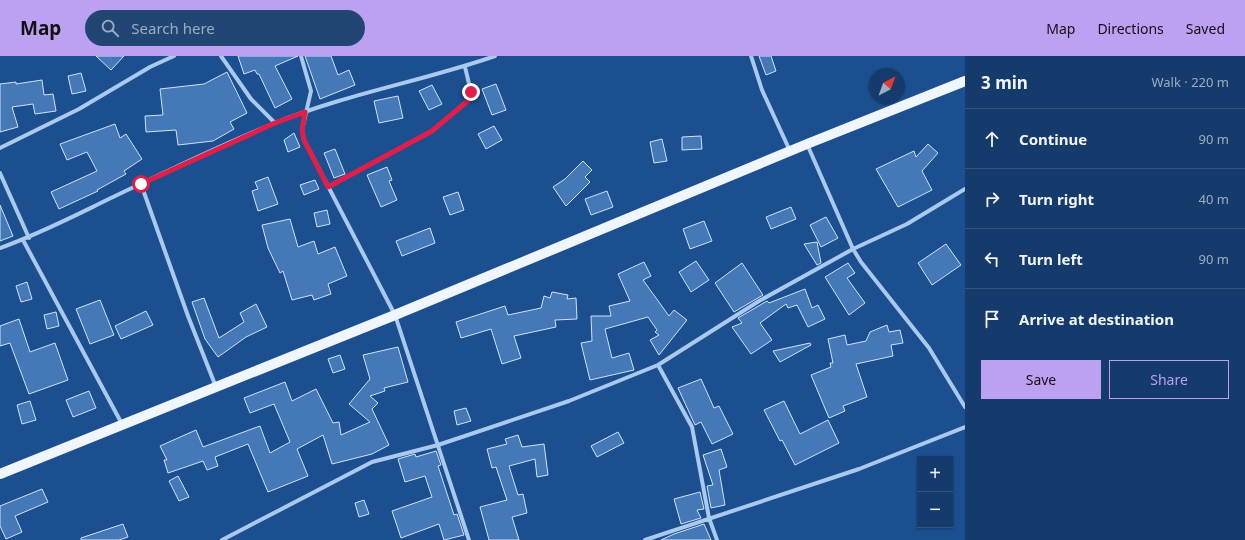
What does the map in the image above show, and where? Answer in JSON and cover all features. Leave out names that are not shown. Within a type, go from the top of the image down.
[{"type":"main road","points":[[0,474],[395,315],[807,144],[965,81]]},
{"type":"street","points":[[0,148],[79,109],[150,67],[174,56]]},
{"type":"street","points":[[221,56],[252,99],[275,123]]},
{"type":"street","points":[[301,56],[310,91],[302,130],[304,140],[395,315],[469,540]]},
{"type":"street","points":[[0,248],[29,238],[141,184],[275,123],[305,112],[464,67],[495,56]]},
{"type":"street","points":[[751,56],[762,90],[790,151]]},
{"type":"street","points":[[328,187],[432,131],[470,99],[471,92],[464,67]]},
{"type":"street","points":[[807,144],[861,262],[929,348],[965,406]]},
{"type":"street","points":[[0,173],[29,238]]},
{"type":"street","points":[[141,184],[188,316],[216,387]]},
{"type":"street","points":[[222,540],[372,462],[438,445],[569,401],[658,365],[760,301],[854,249],[906,224],[965,189]]},
{"type":"street","points":[[23,240],[122,425]]},
{"type":"street","points":[[658,365],[692,427],[709,518],[717,540]]},
{"type":"street","points":[[645,540],[859,469],[965,427]]},
{"type":"building","points":[[96,56],[124,56],[111,70]]},
{"type":"building","points":[[238,56],[298,56],[275,66],[292,99],[275,108],[259,74],[257,74],[255,70],[244,74]]},
{"type":"building","points":[[305,56],[331,56],[338,75],[349,70],[355,85],[320,99]]},
{"type":"building","points":[[759,56],[771,56],[776,71],[766,75]]},
{"type":"building","points":[[227,72],[247,113],[230,122],[234,129],[213,141],[178,145],[176,130],[146,132],[145,116],[163,115],[160,89],[204,84]]},
{"type":"building","points":[[81,73],[86,91],[72,94],[68,76]]},
{"type":"building","points":[[42,80],[44,95],[53,94],[56,111],[35,114],[33,104],[12,107],[18,127],[0,132],[0,84],[16,82],[16,84]]},
{"type":"building","points":[[496,84],[506,110],[492,115],[482,89]]},
{"type":"building","points":[[432,85],[442,104],[429,110],[419,91]]},
{"type":"building","points":[[398,96],[403,118],[379,123],[374,101]]},
{"type":"building","points":[[115,124],[120,138],[126,134],[142,159],[124,171],[126,174],[97,190],[98,191],[59,209],[51,192],[97,171],[87,152],[67,160],[60,144]]},
{"type":"building","points":[[494,126],[502,140],[486,149],[478,134]]},
{"type":"building","points":[[294,133],[300,147],[288,152],[284,140]]},
{"type":"building","points":[[701,136],[702,149],[682,150],[682,137]]},
{"type":"building","points":[[662,139],[667,161],[654,163],[650,142]]},
{"type":"building","points":[[928,144],[938,153],[922,171],[932,190],[898,207],[876,169],[914,151],[916,157]]},
{"type":"building","points":[[335,149],[345,174],[334,178],[324,153]]},
{"type":"building","points":[[583,161],[592,170],[585,177],[590,182],[566,206],[553,187],[565,179]]},
{"type":"building","points":[[387,167],[392,180],[389,181],[397,200],[381,207],[367,175]]},
{"type":"building","points":[[268,177],[278,204],[258,211],[252,191],[258,189],[255,182]]},
{"type":"building","points":[[315,180],[319,189],[304,195],[300,185]]},
{"type":"building","points":[[607,191],[613,207],[591,215],[585,199]]},
{"type":"building","points":[[458,192],[464,210],[450,215],[443,197]]},
{"type":"building","points":[[0,205],[13,236],[0,241]]},
{"type":"building","points":[[791,207],[796,219],[771,229],[766,217]]},
{"type":"building","points":[[327,210],[330,224],[317,227],[314,213]]},
{"type":"building","points":[[826,217],[838,238],[821,247],[810,225]]},
{"type":"building","points":[[290,219],[298,247],[314,241],[318,254],[335,247],[347,276],[328,284],[331,294],[314,300],[312,295],[292,300],[283,271],[280,273],[268,248],[262,225]]},
{"type":"building","points":[[704,221],[712,241],[690,249],[683,229]]},
{"type":"building","points":[[430,228],[435,243],[402,256],[396,241]]},
{"type":"building","points":[[817,242],[821,263],[817,265],[804,244]]},
{"type":"building","points":[[946,244],[961,265],[932,285],[918,263]]},
{"type":"building","points":[[696,261],[709,280],[691,292],[679,272]]},
{"type":"building","points":[[644,262],[651,276],[643,280],[669,316],[674,310],[687,320],[659,355],[650,340],[659,335],[655,332],[657,330],[648,317],[605,329],[612,358],[629,353],[634,370],[590,380],[581,343],[592,341],[591,316],[611,316],[609,306],[630,301],[618,274]]},
{"type":"building","points":[[742,263],[763,295],[734,312],[715,283]]},
{"type":"building","points":[[848,263],[855,273],[847,278],[865,303],[849,315],[825,277]]},
{"type":"building","points":[[27,282],[32,299],[21,302],[16,286]]},
{"type":"building","points":[[805,289],[812,308],[818,305],[825,319],[808,327],[797,305],[788,308],[786,304],[760,323],[772,340],[751,354],[732,327],[742,323],[738,318],[767,301],[769,303]]},
{"type":"building","points":[[552,292],[568,295],[567,299],[576,298],[577,319],[555,320],[556,327],[514,336],[521,358],[502,364],[491,329],[461,338],[456,322],[505,306],[508,315],[541,308],[544,296],[550,298]]},
{"type":"building","points":[[204,298],[219,338],[244,322],[240,313],[256,304],[267,327],[246,337],[218,357],[205,339],[192,302]]},
{"type":"building","points":[[100,300],[114,335],[90,344],[76,309]]},
{"type":"building","points":[[146,311],[153,325],[121,339],[115,326]]},
{"type":"building","points":[[56,312],[59,326],[47,329],[44,315]]},
{"type":"building","points":[[19,319],[30,352],[55,343],[68,380],[29,394],[10,343],[0,346],[0,326]]},
{"type":"building","points":[[887,325],[889,332],[900,330],[903,343],[891,345],[893,356],[856,364],[867,397],[843,406],[845,411],[829,418],[811,375],[831,367],[830,363],[833,363],[828,339],[845,335],[847,345],[866,341],[870,332]]},
{"type":"building","points":[[810,343],[811,345],[780,362],[773,351]]},
{"type":"building","points":[[398,347],[408,382],[384,388],[385,391],[370,396],[378,403],[372,409],[389,445],[372,454],[332,464],[323,435],[297,449],[308,476],[268,492],[248,444],[215,457],[218,466],[207,470],[203,461],[168,473],[164,460],[167,460],[160,446],[196,430],[203,447],[260,426],[270,453],[290,442],[274,404],[250,413],[244,398],[285,382],[292,401],[316,389],[333,423],[339,422],[341,435],[370,422],[349,404],[370,379],[363,355]]},
{"type":"building","points":[[340,355],[345,369],[333,373],[328,359]]},
{"type":"building","points":[[701,379],[714,408],[719,406],[733,434],[712,444],[701,422],[695,425],[678,388]]},
{"type":"building","points":[[89,391],[96,408],[73,417],[66,400]]},
{"type":"building","points":[[30,401],[36,420],[22,424],[17,405]]},
{"type":"building","points":[[784,401],[800,434],[828,420],[839,443],[795,465],[782,440],[780,441],[764,410]]},
{"type":"building","points":[[466,408],[471,421],[457,425],[454,411]]},
{"type":"building","points":[[618,432],[624,443],[597,457],[591,446]]},
{"type":"building","points":[[518,435],[522,447],[544,444],[548,475],[537,477],[535,459],[509,466],[518,495],[523,494],[527,513],[512,517],[519,540],[489,540],[480,507],[507,500],[496,467],[492,468],[487,449],[507,444],[505,439]]},
{"type":"building","points":[[721,449],[727,467],[719,470],[725,505],[711,508],[707,486],[713,485],[703,455]]},
{"type":"building","points":[[436,451],[441,465],[438,466],[454,515],[457,514],[464,535],[444,540],[439,524],[401,538],[392,511],[432,497],[425,476],[405,482],[398,459],[415,454],[416,457]]},
{"type":"building","points":[[178,476],[189,497],[179,501],[169,481]]},
{"type":"building","points":[[42,489],[48,502],[15,516],[22,532],[6,539],[0,526],[0,506]]},
{"type":"building","points":[[700,492],[704,509],[697,510],[701,518],[681,524],[674,499]]},
{"type":"building","points":[[364,500],[369,514],[359,517],[355,503]]},
{"type":"building","points":[[123,524],[128,537],[119,540],[81,540],[81,538]]},
{"type":"building","points":[[704,524],[711,540],[661,540],[674,534]]},
{"type":"route","points":[[141,184],[168,170],[275,123],[305,112],[302,130],[304,140],[328,187],[432,131],[470,99],[471,92]]}]
